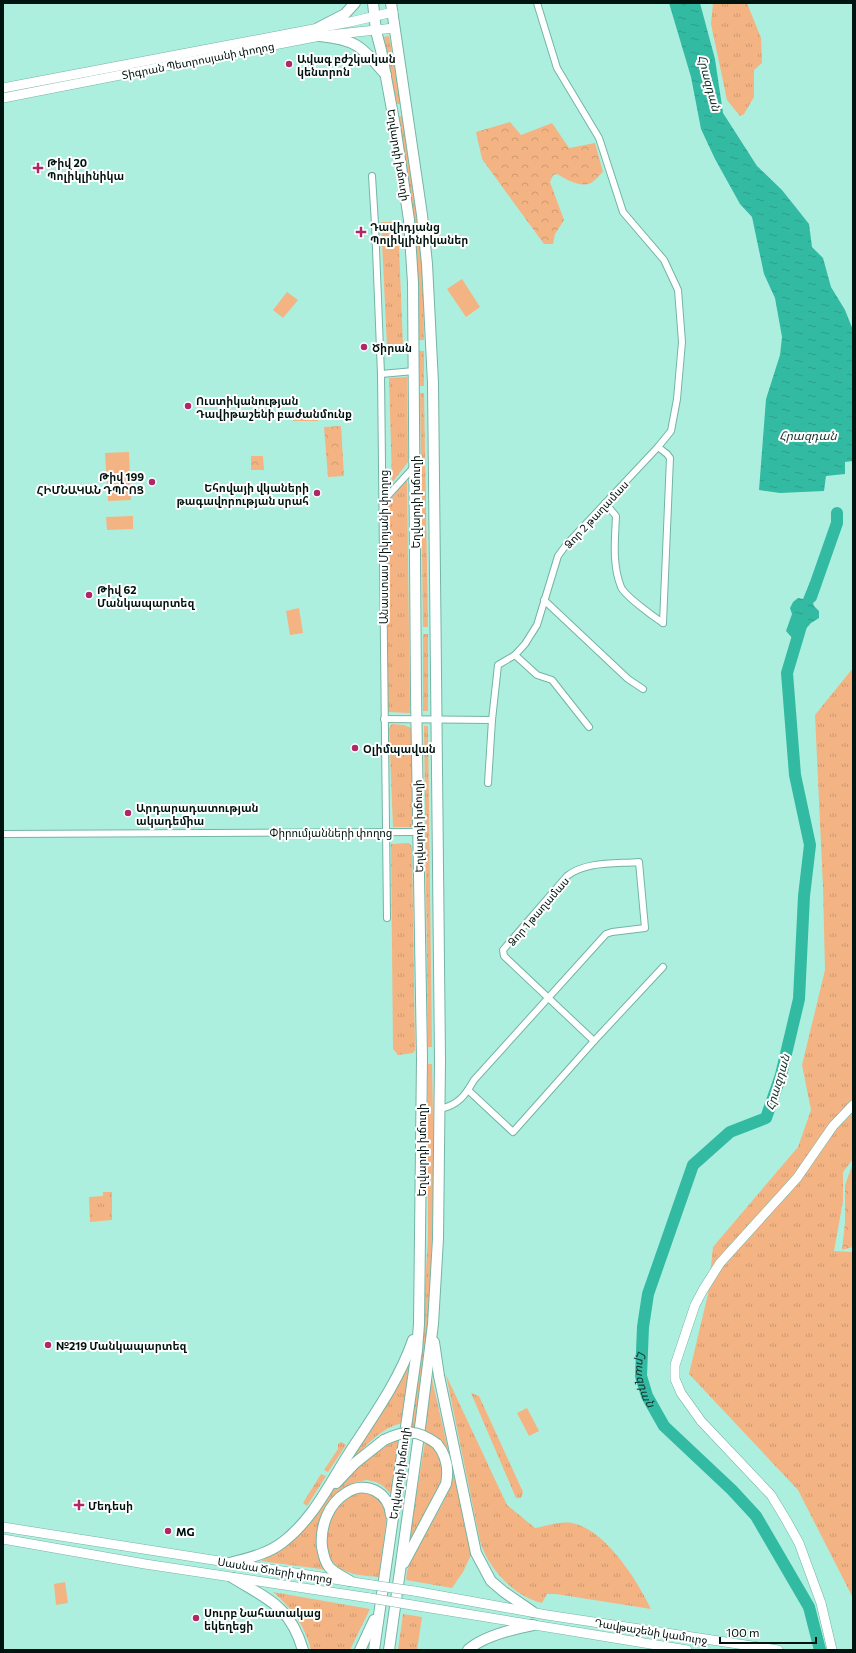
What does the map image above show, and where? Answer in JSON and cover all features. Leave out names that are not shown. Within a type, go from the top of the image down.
[{"type":"main road","points":[[319,32],[345,14],[355,3]]},
{"type":"main road","name":"Եղվարդի խճուղի","points":[[373,3],[376,31],[393,110],[409,220],[413,283],[418,832],[422,1058],[419,1324],[417,1350],[374,1650]]},
{"type":"main road","name":"Տիգրան Պետրոսյանի փողոց","points":[[3,98],[319,32],[374,15],[392,7]]},
{"type":"main road","name":"Եղվարդի խճուղի","points":[[389,1650],[433,1324],[438,1239],[440,1109],[433,388],[427,264],[422,215],[408,108],[394,28],[392,7]]},
{"type":"main road","name":"Տիգրան Պետրոսյանի փողոց","points":[[3,88],[319,32],[376,31],[394,28]]},
{"type":"main road","points":[[319,32],[347,40],[357,45],[365,51],[386,75]]},
{"type":"main road","points":[[393,110],[408,108]]},
{"type":"main road","points":[[414,347],[431,347]]},
{"type":"main road","points":[[422,1058],[440,1060]]},
{"type":"main road","points":[[832,1650],[821,1603],[799,1543],[771,1495],[701,1421],[682,1393],[675,1379],[675,1365],[695,1306],[720,1263],[797,1178],[833,1126],[853,1105]]},
{"type":"main road","points":[[318,1503],[401,1371],[419,1324]]},
{"type":"main road","points":[[433,1324],[440,1376],[476,1553],[491,1581],[533,1612]]},
{"type":"main road","points":[[230,1563],[264,1553],[284,1542],[296,1531],[318,1503],[355,1463],[384,1440],[402,1432],[410,1432],[425,1436],[437,1444],[441,1449],[447,1464],[448,1472],[446,1484],[400,1570]]},
{"type":"main road","points":[[350,1581],[329,1567],[323,1555],[323,1524],[331,1508],[342,1496],[352,1489],[375,1489],[385,1497],[392,1522]]},
{"type":"main road","name":"Սասնա Ծռերի փողոց","points":[[3,1527],[414,1591],[547,1615]]},
{"type":"main road","name":"Սասնա Ծռերի փողոց","points":[[3,1539],[233,1578],[370,1598],[545,1628]]},
{"type":"main road","points":[[233,1578],[266,1596],[277,1605],[294,1627],[303,1650]]},
{"type":"main road","points":[[360,1650],[380,1609]]},
{"type":"main road","name":"Դավթաշենի կամուրջ","points":[[547,1615],[778,1650]]},
{"type":"main road","points":[[468,1650],[486,1639],[514,1628],[533,1625]]},
{"type":"main road","name":"Դավթաշենի կամուրջ","points":[[545,1628],[687,1650]]},
{"type":"main road","points":[[476,1650],[486,1639]]},
{"type":"street","name":"Ձոր 2 թաղամաս","points":[[492,720],[498,665],[515,655],[525,644],[537,625],[558,556],[566,545],[658,448],[671,431],[677,399],[682,342],[678,290],[664,260],[623,212],[599,138],[557,68],[537,3]]},
{"type":"street","name":"Անաստաս Միկոյանի փողոց","points":[[372,176],[381,374],[387,918]]},
{"type":"street","points":[[381,374],[414,371]]},
{"type":"street","points":[[606,503],[616,516],[614,555],[622,588],[645,612],[663,623],[668,538],[670,458],[658,448]]},
{"type":"street","points":[[383,501],[414,466]]},
{"type":"street","points":[[544,600],[628,680],[643,689]]},
{"type":"street","points":[[515,655],[537,675],[552,680],[589,727]]},
{"type":"street","points":[[384,719],[492,720],[488,782]]},
{"type":"street","name":"Փիրումյանների փողոց","points":[[3,834],[418,832]]},
{"type":"street","name":"Ձոր 1 թաղամաս","points":[[440,1109],[454,1105],[468,1090],[474,1080],[548,998],[606,934],[645,928],[639,862],[587,866],[575,870],[567,876],[503,950],[504,956],[548,998],[594,1041]]},
{"type":"street","points":[[468,1090],[513,1132],[594,1041],[663,967]]},
{"type":"green space","points":[[713,3],[747,3],[761,38],[762,63],[754,70],[754,97],[744,114],[740,116],[727,100],[711,24]]},
{"type":"green space","points":[[389,36],[401,104],[396,104],[384,37]]},
{"type":"green space","points":[[403,116],[418,210],[423,281],[424,340],[419,340],[415,233],[398,117]]},
{"type":"green space","points":[[510,122],[521,135],[552,123],[569,148],[595,143],[603,172],[594,181],[587,184],[578,184],[557,174],[553,175],[550,182],[564,220],[555,234],[553,244],[544,244],[482,159],[476,132]]},
{"type":"green space","points":[[381,222],[398,222],[403,346],[387,346]]},
{"type":"green space","points":[[462,279],[480,307],[466,317],[447,289]]},
{"type":"green space","points":[[287,292],[298,300],[283,318],[273,310]]},
{"type":"green space","points":[[419,351],[424,351],[424,386],[420,386]]},
{"type":"green space","points":[[407,377],[408,462],[392,483],[389,378]]},
{"type":"green space","points":[[420,393],[424,393],[428,627],[423,627]]},
{"type":"green space","points":[[296,414],[317,415],[319,418],[318,421],[293,421],[293,417]]},
{"type":"green space","points":[[341,426],[344,476],[328,477],[324,427]]},
{"type":"green space","points":[[129,452],[131,500],[108,501],[105,453]]},
{"type":"green space","points":[[251,456],[263,456],[264,470],[251,470]]},
{"type":"green space","points":[[407,480],[410,713],[388,712],[387,503]]},
{"type":"green space","points":[[133,516],[133,529],[107,530],[106,517]]},
{"type":"green space","points":[[299,608],[303,633],[290,635],[286,611]]},
{"type":"green space","points":[[423,634],[428,634],[428,711],[423,711]]},
{"type":"green space","points":[[853,668],[853,1159],[843,1172],[843,1201],[834,1251],[853,1252],[853,1598],[798,1490],[689,1374],[708,1294],[713,1247],[798,1147],[811,1110],[802,1065],[825,970],[823,887],[815,715]]},
{"type":"green space","points":[[392,724],[404,725],[411,728],[414,822],[411,827],[393,827],[389,728]]},
{"type":"green space","points":[[424,726],[428,726],[432,1047],[428,1047]]},
{"type":"green space","points":[[409,843],[412,847],[415,1050],[413,1053],[398,1055],[393,1049],[391,844]]},
{"type":"green space","points":[[428,1064],[432,1064],[432,1247],[426,1338],[415,1429],[410,1428],[423,1324],[428,1236]]},
{"type":"green space","points":[[853,1163],[853,1247],[842,1250],[845,1222],[845,1185]]},
{"type":"green space","points":[[103,1192],[112,1192],[112,1220],[90,1222],[89,1197],[103,1196]]},
{"type":"green space","points":[[410,1363],[403,1423],[395,1425],[380,1433],[349,1463]]},
{"type":"green space","points":[[431,1375],[472,1553],[463,1572],[452,1588],[406,1580],[407,1571],[411,1560],[444,1501],[452,1480],[442,1443],[424,1429]]},
{"type":"green space","points":[[446,1375],[507,1505],[535,1528],[558,1523],[572,1523],[584,1527],[596,1535],[619,1557],[651,1609],[556,1594],[547,1594],[542,1603],[521,1594],[512,1588],[496,1571],[489,1562],[480,1541]]},
{"type":"green space","points":[[471,1393],[479,1396],[523,1492],[521,1498],[516,1498]]},
{"type":"green space","points":[[527,1408],[539,1431],[529,1436],[517,1413]]},
{"type":"green space","points":[[402,1437],[392,1495],[383,1486],[376,1482],[367,1480],[356,1482],[339,1492],[322,1520],[328,1570],[261,1561],[285,1547],[292,1541],[307,1524],[330,1493],[355,1470],[373,1455]]},
{"type":"green space","points":[[341,1442],[346,1445],[328,1472],[324,1470],[338,1449],[338,1444]]},
{"type":"green space","points":[[425,1442],[434,1449],[440,1458],[442,1475],[437,1492],[408,1544]]},
{"type":"green space","points":[[321,1474],[326,1476],[307,1506],[303,1503]]},
{"type":"green space","points":[[355,1493],[376,1496],[383,1503],[387,1514],[379,1577],[358,1575],[342,1570],[332,1560],[328,1552],[326,1534],[331,1516],[342,1501]]},
{"type":"green space","points":[[65,1582],[68,1603],[56,1605],[54,1584]]},
{"type":"green space","points":[[273,1592],[370,1609],[350,1650],[311,1650],[305,1633],[297,1618],[286,1604]]},
{"type":"green space","points":[[403,1614],[422,1617],[417,1650],[398,1650]]},
{"type":"water","name":"Հրազդան","points":[[669,3],[700,3],[715,59],[723,113],[757,166],[782,190],[809,224],[812,247],[823,258],[831,287],[845,310],[853,330],[853,461],[845,462],[845,474],[826,476],[824,491],[780,493],[759,490],[766,399],[780,355],[782,337],[775,298],[764,274],[752,217],[740,204],[715,159],[701,129],[691,77]]},
{"type":"water","points":[[810,582],[821,586],[813,603],[819,611],[819,618],[811,623],[795,641],[786,631],[792,614],[790,608],[793,602],[798,598],[803,599]]},
{"type":"waterway","name":"Հրազդան","points":[[811,597],[837,523],[837,513]]},
{"type":"waterway","name":"Հրազդան","points":[[801,626],[787,673],[795,775],[810,845],[804,896],[799,999],[781,1075],[766,1118],[730,1132],[693,1165],[648,1294],[643,1327],[641,1376],[647,1396],[664,1426],[732,1490],[756,1516],[809,1607],[820,1650]]},
{"type":"place","name":"Ավագ բժշկական կենտրոն","points":[[289,64]]},
{"type":"place","name":"Թիվ 20 Պոլիկլինիկա","points":[[38,168]]},
{"type":"place","name":"Դավիդյանց Պոլիկլինիկաներ","points":[[361,232]]},
{"type":"place","name":"Ծիրան","points":[[364,347]]},
{"type":"place","name":"Ուստիկանության Դավիթաշենի բաժանմունք","points":[[188,406]]},
{"type":"place","name":"Թիվ 199 ՀԻՄՆԱԿԱՆ ԴՊՐՈՑ","points":[[152,482]]},
{"type":"place","name":"Եհովայի վկաների թագավորության սրահ","points":[[317,493]]},
{"type":"place","name":"Թիվ 62 Մանկապարտեզ","points":[[89,595]]},
{"type":"place","name":"Օլիմպավան","points":[[355,748]]},
{"type":"place","name":"Արդարադատության ակադեմիա","points":[[128,813]]},
{"type":"place","name":"№219 Մանկապարտեզ","points":[[48,1345]]},
{"type":"place","name":"Մեդեսի","points":[[79,1505]]},
{"type":"place","name":"MG","points":[[168,1531]]},
{"type":"place","name":"Սուրբ Նահատակաց եկեղեցի","points":[[196,1618]]}]
